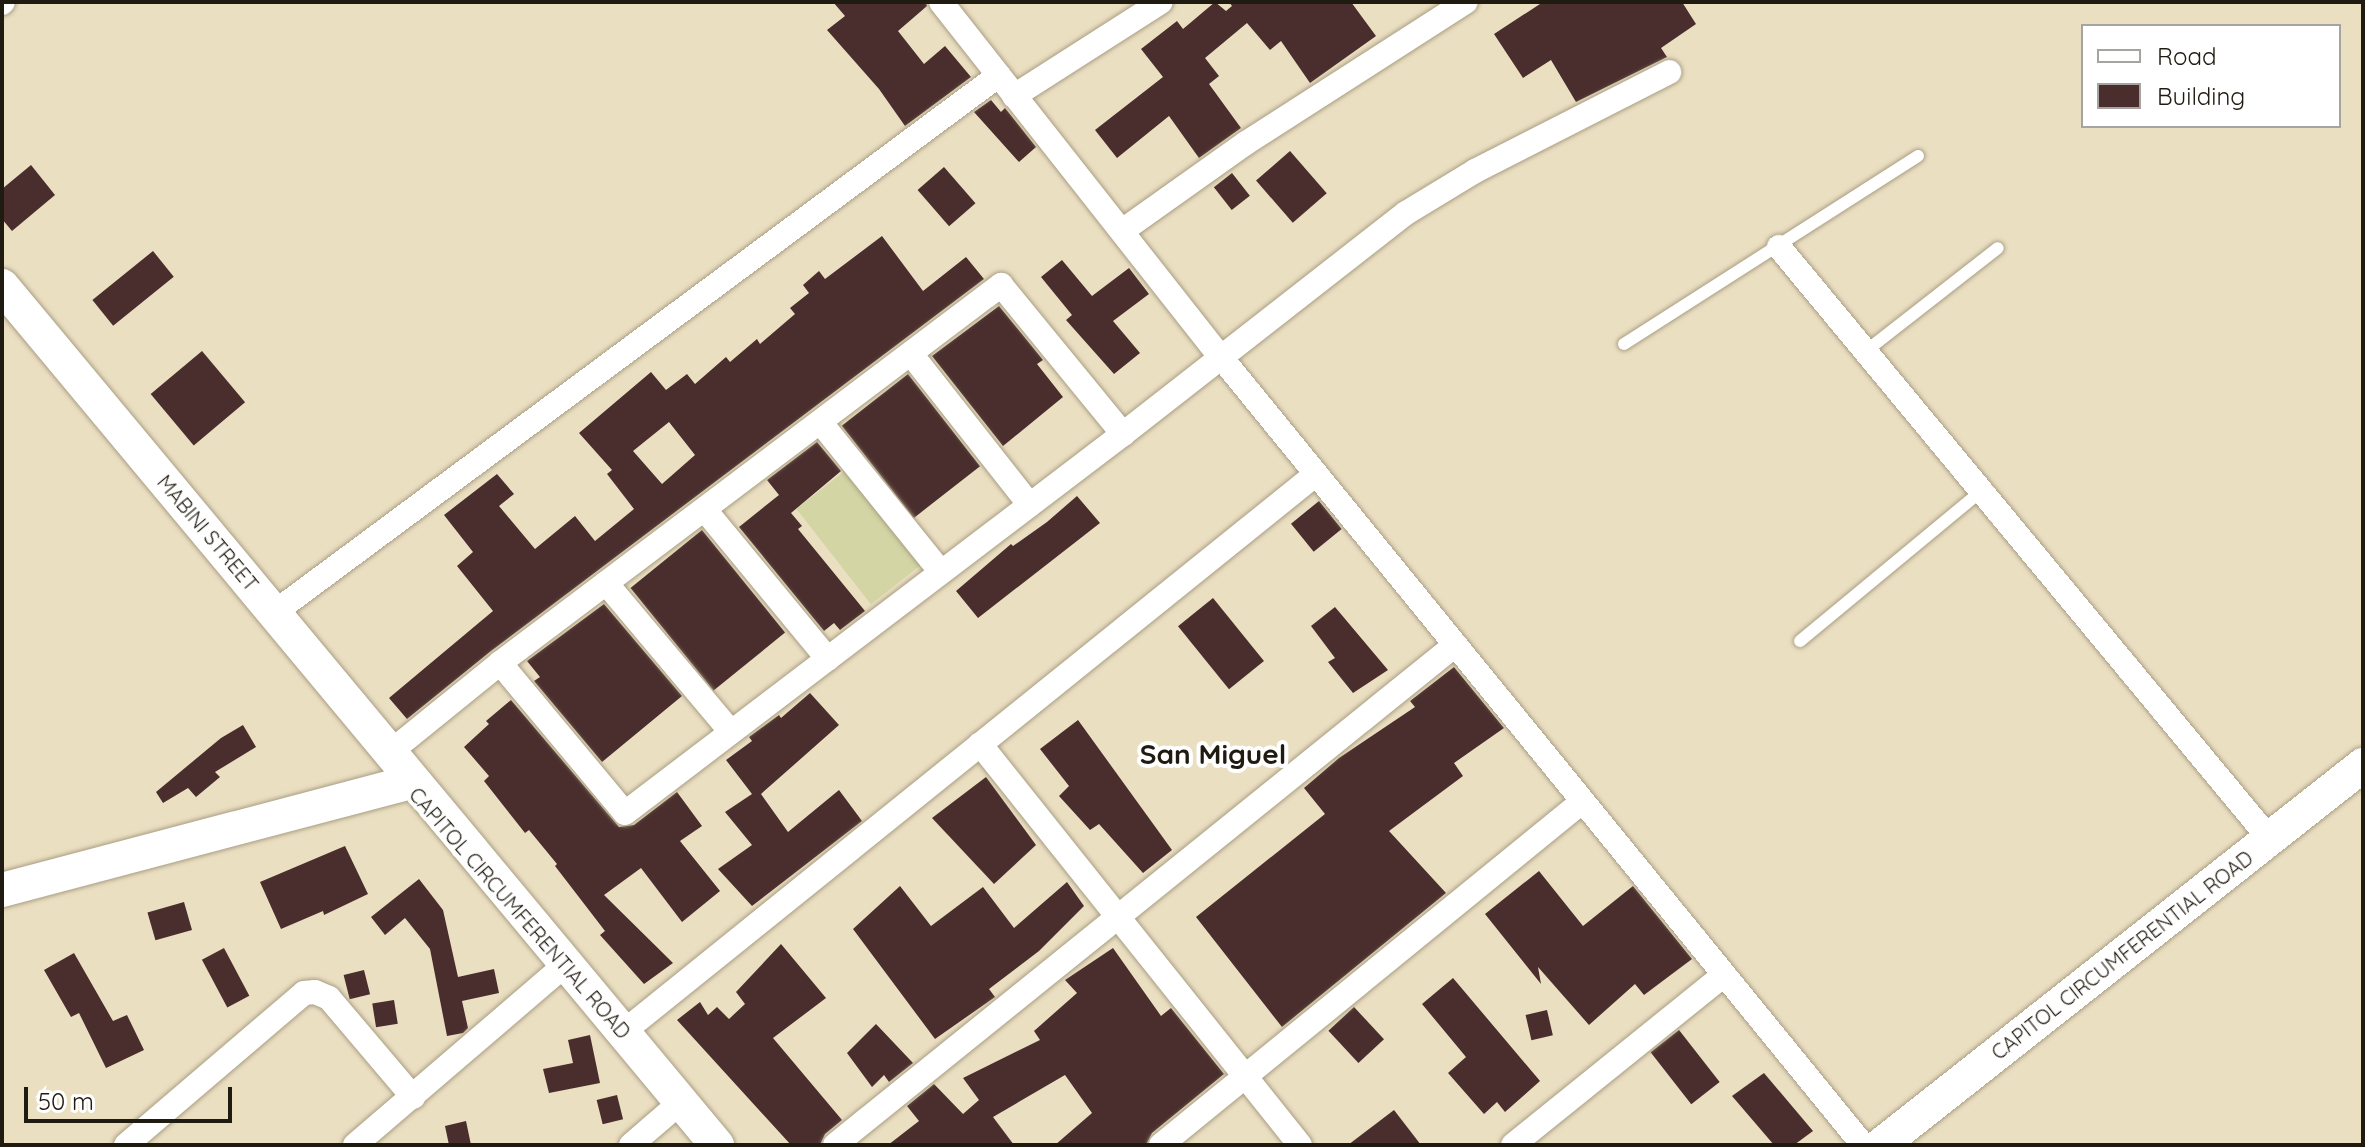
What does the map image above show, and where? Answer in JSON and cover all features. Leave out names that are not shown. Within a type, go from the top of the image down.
[{"type":"main road","name":"MABINI STREET","points":[[2,286],[275,612],[412,782]]},
{"type":"main road","name":"CAPITOL CIRCUMFERENTIAL ROAD","points":[[1881,1145],[2363,765]]},
{"type":"main road","name":"CAPITOL CIRCUMFERENTIAL ROAD","points":[[2,890],[412,782],[717,1145]]},
{"type":"street","points":[[941,2],[1220,356],[1863,1145]]},
{"type":"street","points":[[1014,96],[1161,2]]},
{"type":"street","points":[[1122,231],[1246,143],[1466,2]]},
{"type":"street","points":[[500,663],[625,813],[1123,434],[1406,213],[1475,171],[1669,72]]},
{"type":"street","points":[[275,612],[999,75]]},
{"type":"street","points":[[1779,247],[2269,838]]},
{"type":"street","points":[[389,753],[500,663],[1001,285],[1123,434]]},
{"type":"street","points":[[911,354],[1030,505]]},
{"type":"street","points":[[821,423],[941,572]]},
{"type":"street","points":[[622,1033],[1316,474]]},
{"type":"street","points":[[705,510],[828,659]]},
{"type":"street","points":[[606,583],[731,732]]},
{"type":"street","points":[[835,1145],[1116,915],[1455,645]]},
{"type":"street","points":[[980,744],[1300,1145]]},
{"type":"street","points":[[1161,1145],[1583,801]]},
{"type":"street","points":[[355,1145],[565,965]]},
{"type":"street","points":[[1513,1145],[1724,975]]},
{"type":"street","points":[[126,1145],[304,993],[315,992],[329,998],[413,1097]]},
{"type":"street","points":[[631,1145],[681,1102]]},
{"type":"lane","points":[[1624,344],[1918,156]]},
{"type":"lane","points":[[1866,351],[1998,248]]},
{"type":"lane","points":[[1800,641],[1981,491]]},
{"type":"green space","points":[[846,470],[920,565],[871,604],[796,509]]},
{"type":"building","points":[[833,2],[926,2],[927,6],[898,31],[924,64],[945,46],[971,77],[905,126],[879,89],[827,30],[845,16]]},
{"type":"building","points":[[1215,2],[1226,11],[1232,6],[1229,2],[1351,2],[1376,36],[1310,83],[1281,41],[1270,50],[1247,23],[1205,58],[1219,76],[1209,84],[1241,128],[1199,158],[1169,116],[1117,158],[1095,130],[1163,77],[1141,49],[1177,21],[1183,29]]},
{"type":"building","points":[[1543,2],[1682,2],[1696,24],[1661,48],[1667,57],[1576,102],[1551,60],[1523,78],[1494,34]]},
{"type":"building","points":[[991,100],[1001,112],[1005,108],[1036,147],[1019,162],[974,112]]},
{"type":"building","points":[[1290,151],[1327,193],[1293,223],[1256,181]]},
{"type":"building","points":[[31,165],[55,195],[12,231],[2,219],[2,189]]},
{"type":"building","points":[[944,167],[975,203],[949,226],[918,190]]},
{"type":"building","points":[[1232,173],[1250,196],[1232,210],[1214,187]]},
{"type":"building","points":[[882,236],[923,291],[966,257],[984,279],[491,651],[407,719],[389,698],[493,611],[457,566],[473,552],[444,515],[497,474],[514,494],[499,506],[535,549],[575,516],[595,541],[634,509],[607,474],[612,470],[579,433],[651,372],[666,390],[687,374],[695,384],[726,357],[730,362],[757,339],[760,344],[795,314],[790,308],[809,293],[803,285],[819,271],[825,279]],"holes":[[[669,422],[695,455],[662,484],[633,451]]]},
{"type":"building","points":[[153,251],[174,277],[113,326],[92,300]]},
{"type":"building","points":[[1062,260],[1092,296],[1129,268],[1149,294],[1113,321],[1140,353],[1114,374],[1066,320],[1072,315],[1041,277]]},
{"type":"building","points":[[999,306],[1043,360],[1037,364],[1063,397],[1003,446],[932,356]]},
{"type":"building","points":[[202,351],[245,402],[194,445],[151,394]]},
{"type":"building","points":[[908,374],[980,466],[914,518],[842,426]]},
{"type":"building","points":[[817,442],[841,471],[791,513],[802,526],[798,529],[865,611],[840,630],[834,623],[824,631],[739,527],[779,495],[767,480]]},
{"type":"building","points":[[1077,496],[1100,523],[978,618],[956,591],[1011,544],[1013,546],[1047,522]]},
{"type":"building","points":[[1319,501],[1342,529],[1314,552],[1291,524]]},
{"type":"building","points":[[702,530],[785,633],[714,690],[631,588]]},
{"type":"building","points":[[1213,598],[1264,661],[1229,689],[1178,626]]},
{"type":"building","points":[[604,604],[682,696],[602,762],[534,681],[540,677],[527,661]]},
{"type":"building","points":[[1335,607],[1388,670],[1353,693],[1328,662],[1335,658],[1311,626]]},
{"type":"building","points":[[1454,667],[1504,728],[1454,763],[1463,776],[1389,831],[1446,893],[1282,1027],[1196,917],[1325,814],[1304,788],[1339,758],[1415,707],[1410,701]]},
{"type":"building","points":[[810,693],[839,725],[761,794],[788,832],[839,790],[862,821],[752,906],[718,869],[752,845],[725,812],[752,794],[726,760],[752,741],[749,737],[779,715],[781,718]]},
{"type":"building","points":[[511,700],[619,827],[634,825],[677,792],[702,826],[680,841],[720,891],[682,922],[641,868],[604,895],[673,963],[644,984],[600,935],[605,931],[555,866],[557,864],[529,830],[525,833],[484,781],[489,776],[464,747],[489,724],[486,721]]},
{"type":"building","points":[[1078,720],[1172,850],[1143,873],[1099,824],[1090,830],[1059,796],[1069,786],[1040,749]]},
{"type":"building","points":[[243,725],[256,747],[215,772],[220,777],[196,797],[188,788],[163,803],[156,792],[221,738]]},
{"type":"building","points":[[986,777],[1036,845],[994,884],[932,818]]},
{"type":"building","points":[[345,846],[368,894],[324,915],[323,911],[281,929],[260,882]]},
{"type":"building","points":[[1539,871],[1583,926],[1633,886],[1692,959],[1644,995],[1635,984],[1589,1025],[1538,967],[1541,984],[1485,914]]},
{"type":"building","points":[[419,879],[443,910],[458,977],[494,969],[499,993],[462,1001],[468,1028],[463,1033],[447,1036],[430,949],[405,918],[385,935],[371,917]]},
{"type":"building","points":[[1067,882],[1084,906],[1039,951],[989,989],[995,997],[935,1039],[853,929],[900,886],[931,926],[983,887],[1014,928]]},
{"type":"building","points":[[184,902],[192,930],[155,940],[147,912]]},
{"type":"building","points":[[781,944],[826,998],[773,1038],[842,1120],[825,1134],[820,1145],[791,1145],[677,1020],[700,1002],[708,1015],[717,1007],[729,1019],[745,1004],[736,992]]},
{"type":"building","points":[[224,948],[249,996],[227,1007],[202,960]]},
{"type":"building","points":[[1113,948],[1161,1016],[1171,1008],[1224,1074],[1152,1133],[1146,1145],[1055,1145],[1092,1113],[1065,1075],[993,1117],[1014,1145],[888,1145],[919,1121],[907,1106],[934,1084],[963,1114],[979,1100],[963,1078],[1040,1040],[1034,1031],[1077,993],[1065,980]]},
{"type":"building","points":[[74,953],[113,1021],[127,1015],[144,1050],[106,1068],[79,1013],[71,1017],[44,970]]},
{"type":"building","points":[[364,970],[370,994],[350,999],[344,975]]},
{"type":"building","points":[[1453,978],[1540,1081],[1505,1112],[1497,1102],[1484,1114],[1448,1073],[1466,1057],[1422,1004]]},
{"type":"building","points":[[394,1000],[398,1024],[376,1027],[372,1003]]},
{"type":"building","points":[[1354,1007],[1384,1039],[1358,1063],[1328,1031]]},
{"type":"building","points":[[1547,1010],[1553,1035],[1531,1040],[1526,1015]]},
{"type":"building","points":[[876,1024],[913,1063],[889,1082],[884,1075],[872,1087],[847,1053]]},
{"type":"building","points":[[1679,1030],[1720,1082],[1691,1104],[1651,1052]]},
{"type":"building","points":[[590,1035],[600,1083],[549,1093],[543,1069],[573,1063],[568,1040]]},
{"type":"building","points":[[1764,1073],[1813,1131],[1794,1145],[1774,1145],[1732,1096]]},
{"type":"building","points":[[617,1095],[623,1119],[603,1124],[597,1100]]},
{"type":"building","points":[[1394,1110],[1421,1145],[1348,1145]]},
{"type":"building","points":[[466,1121],[471,1145],[449,1145],[445,1126]]},
{"type":"district","name":"San Miguel","points":[[1213,754]]}]
